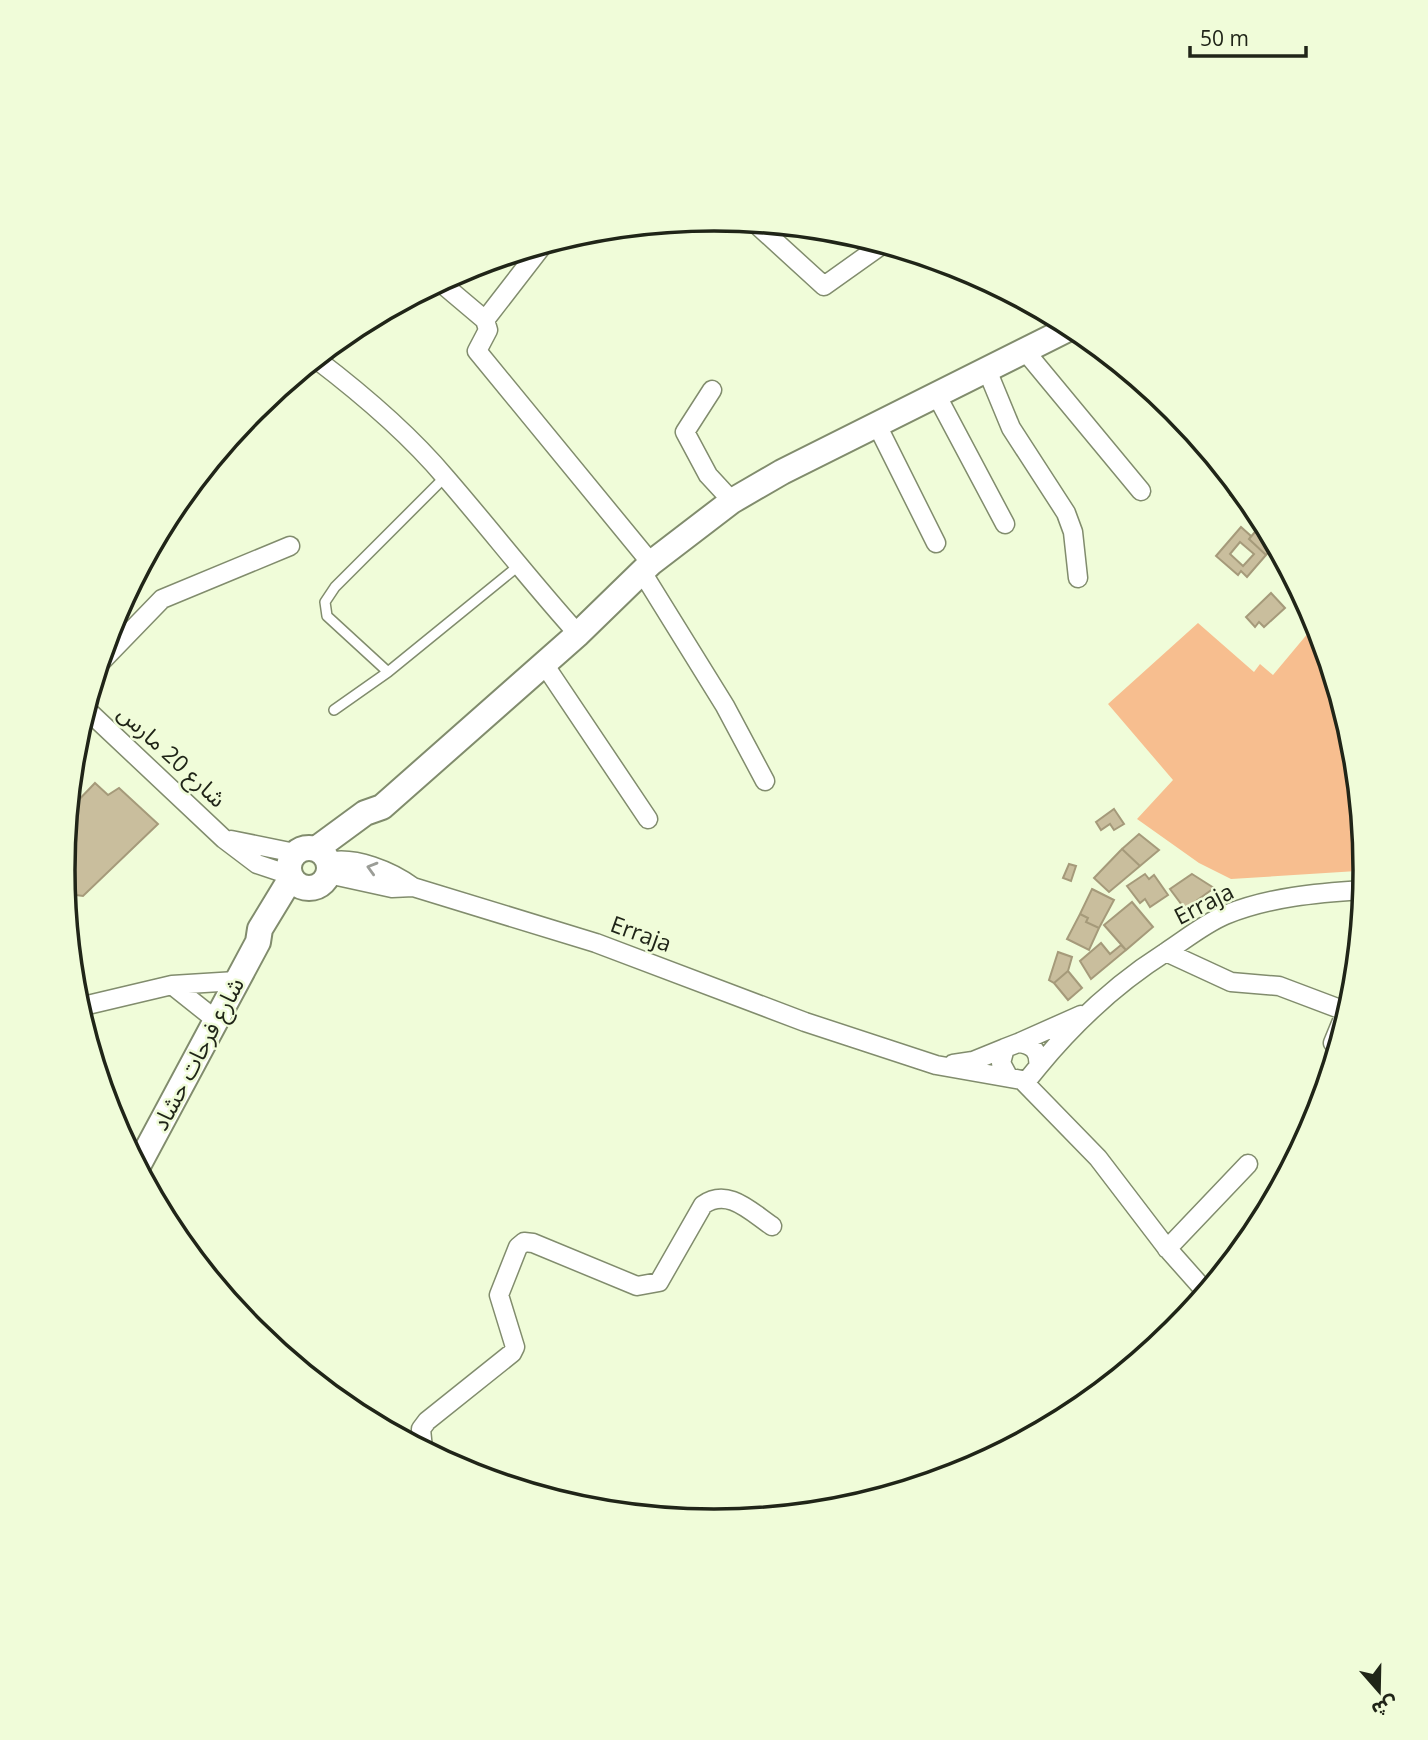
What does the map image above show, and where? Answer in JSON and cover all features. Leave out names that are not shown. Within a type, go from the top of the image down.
[{"type":"main road","name":"شارع فرحات حشاد","points":[[143,1157],[258,942],[260,929],[310,867],[374,822],[382,807],[578,634],[647,567],[732,501],[1060,333]]},
{"type":"street","points":[[767,234],[824,286],[872,252]]},
{"type":"street","points":[[485,320],[533,258]]},
{"type":"street","points":[[449,289],[485,320],[488,330],[478,346],[480,358],[647,567],[765,781]]},
{"type":"street","points":[[1025,351],[1140,491]]},
{"type":"street","points":[[323,365],[395,426],[445,476],[517,567],[578,634]]},
{"type":"street","points":[[987,370],[1011,428],[1066,513],[1073,532],[1078,578]]},
{"type":"street","points":[[712,390],[685,432],[708,475],[732,501]]},
{"type":"street","points":[[937,396],[1006,524]]},
{"type":"street","points":[[877,425],[936,542]]},
{"type":"street","points":[[116,647],[163,599],[290,545]]},
{"type":"street","points":[[544,664],[648,819]]},
{"type":"street","name":"شارع 20 مارس","points":[[94,717],[225,839],[257,864],[310,867],[392,887],[413,887]]},
{"type":"street","name":"Erraja","points":[[413,887],[596,943],[805,1022],[936,1065]]},
{"type":"street","name":"Erraja","points":[[1087,1012],[1166,952],[1225,915],[1285,898],[1352,891]]},
{"type":"street","points":[[1166,952],[1231,982],[1279,986],[1337,1008]]},
{"type":"street","points":[[90,1004],[172,985],[236,981]]},
{"type":"street","points":[[172,985],[216,1020]]},
{"type":"street","points":[[936,1065],[973,1061],[1087,1012]]},
{"type":"street","points":[[1026,1074],[1087,1012]]},
{"type":"street","points":[[1012,1045],[1001,1063],[1026,1074],[1098,1158],[1167,1249],[1199,1285]]},
{"type":"street","points":[[1012,1045],[1032,1047],[1037,1052],[1026,1074]]},
{"type":"street","points":[[936,1065],[1026,1074]]},
{"type":"street","points":[[1167,1249],[1248,1164]]},
{"type":"street","points":[[422,1438],[421,1429],[427,1422],[512,1353],[515,1347],[499,1295],[518,1247],[524,1242],[533,1243],[637,1286],[650,1286],[659,1282],[703,1205],[712,1199],[721,1196],[732,1200],[772,1226]]},
{"type":"lane","points":[[388,672],[327,617],[325,602],[335,587],[445,476]]},
{"type":"lane","points":[[334,710],[388,672],[517,567]]},
{"type":"shaded area","points":[[1198,623],[1254,672],[1260,664],[1273,675],[1307,634],[1331,705],[1340,745],[1347,787],[1353,871],[1231,879],[1199,863],[1137,819],[1173,780],[1108,704]]},
{"type":"building","points":[[1241,527],[1266,555],[1247,577],[1241,571],[1238,575],[1216,556]],"holes":[[[1240,542],[1254,554],[1243,566],[1230,554]]]},
{"type":"building","points":[[1255,532],[1268,553],[1266,555],[1249,539]]},
{"type":"building","points":[[1271,593],[1285,608],[1264,627],[1259,622],[1255,627],[1246,617]]},
{"type":"building","points":[[95,783],[108,795],[119,788],[158,824],[83,896],[76,895],[75,870],[80,799]]},
{"type":"building","points":[[1114,809],[1124,824],[1114,830],[1110,824],[1101,830],[1096,822]]},
{"type":"building","points":[[1139,834],[1159,850],[1140,866],[1122,849]]},
{"type":"building","points":[[1122,849],[1140,866],[1109,892],[1094,878]]},
{"type":"building","points":[[1069,864],[1076,866],[1071,881],[1063,878]]},
{"type":"building","points":[[1145,874],[1149,879],[1154,875],[1168,895],[1150,907],[1145,899],[1140,903],[1127,886]]},
{"type":"building","points":[[1192,874],[1214,888],[1185,909],[1170,889]]},
{"type":"building","points":[[1092,889],[1114,900],[1099,928],[1086,922],[1088,918],[1080,914]]},
{"type":"building","points":[[1132,902],[1153,927],[1126,950],[1104,925]]},
{"type":"building","points":[[1080,914],[1088,918],[1086,922],[1099,928],[1089,950],[1067,939]]},
{"type":"building","points":[[1101,943],[1110,954],[1121,945],[1126,950],[1091,979],[1080,961]]},
{"type":"building","points":[[1058,952],[1072,957],[1068,971],[1054,983],[1049,980]]},
{"type":"building","points":[[1068,971],[1082,988],[1068,1000],[1054,983]]}]
